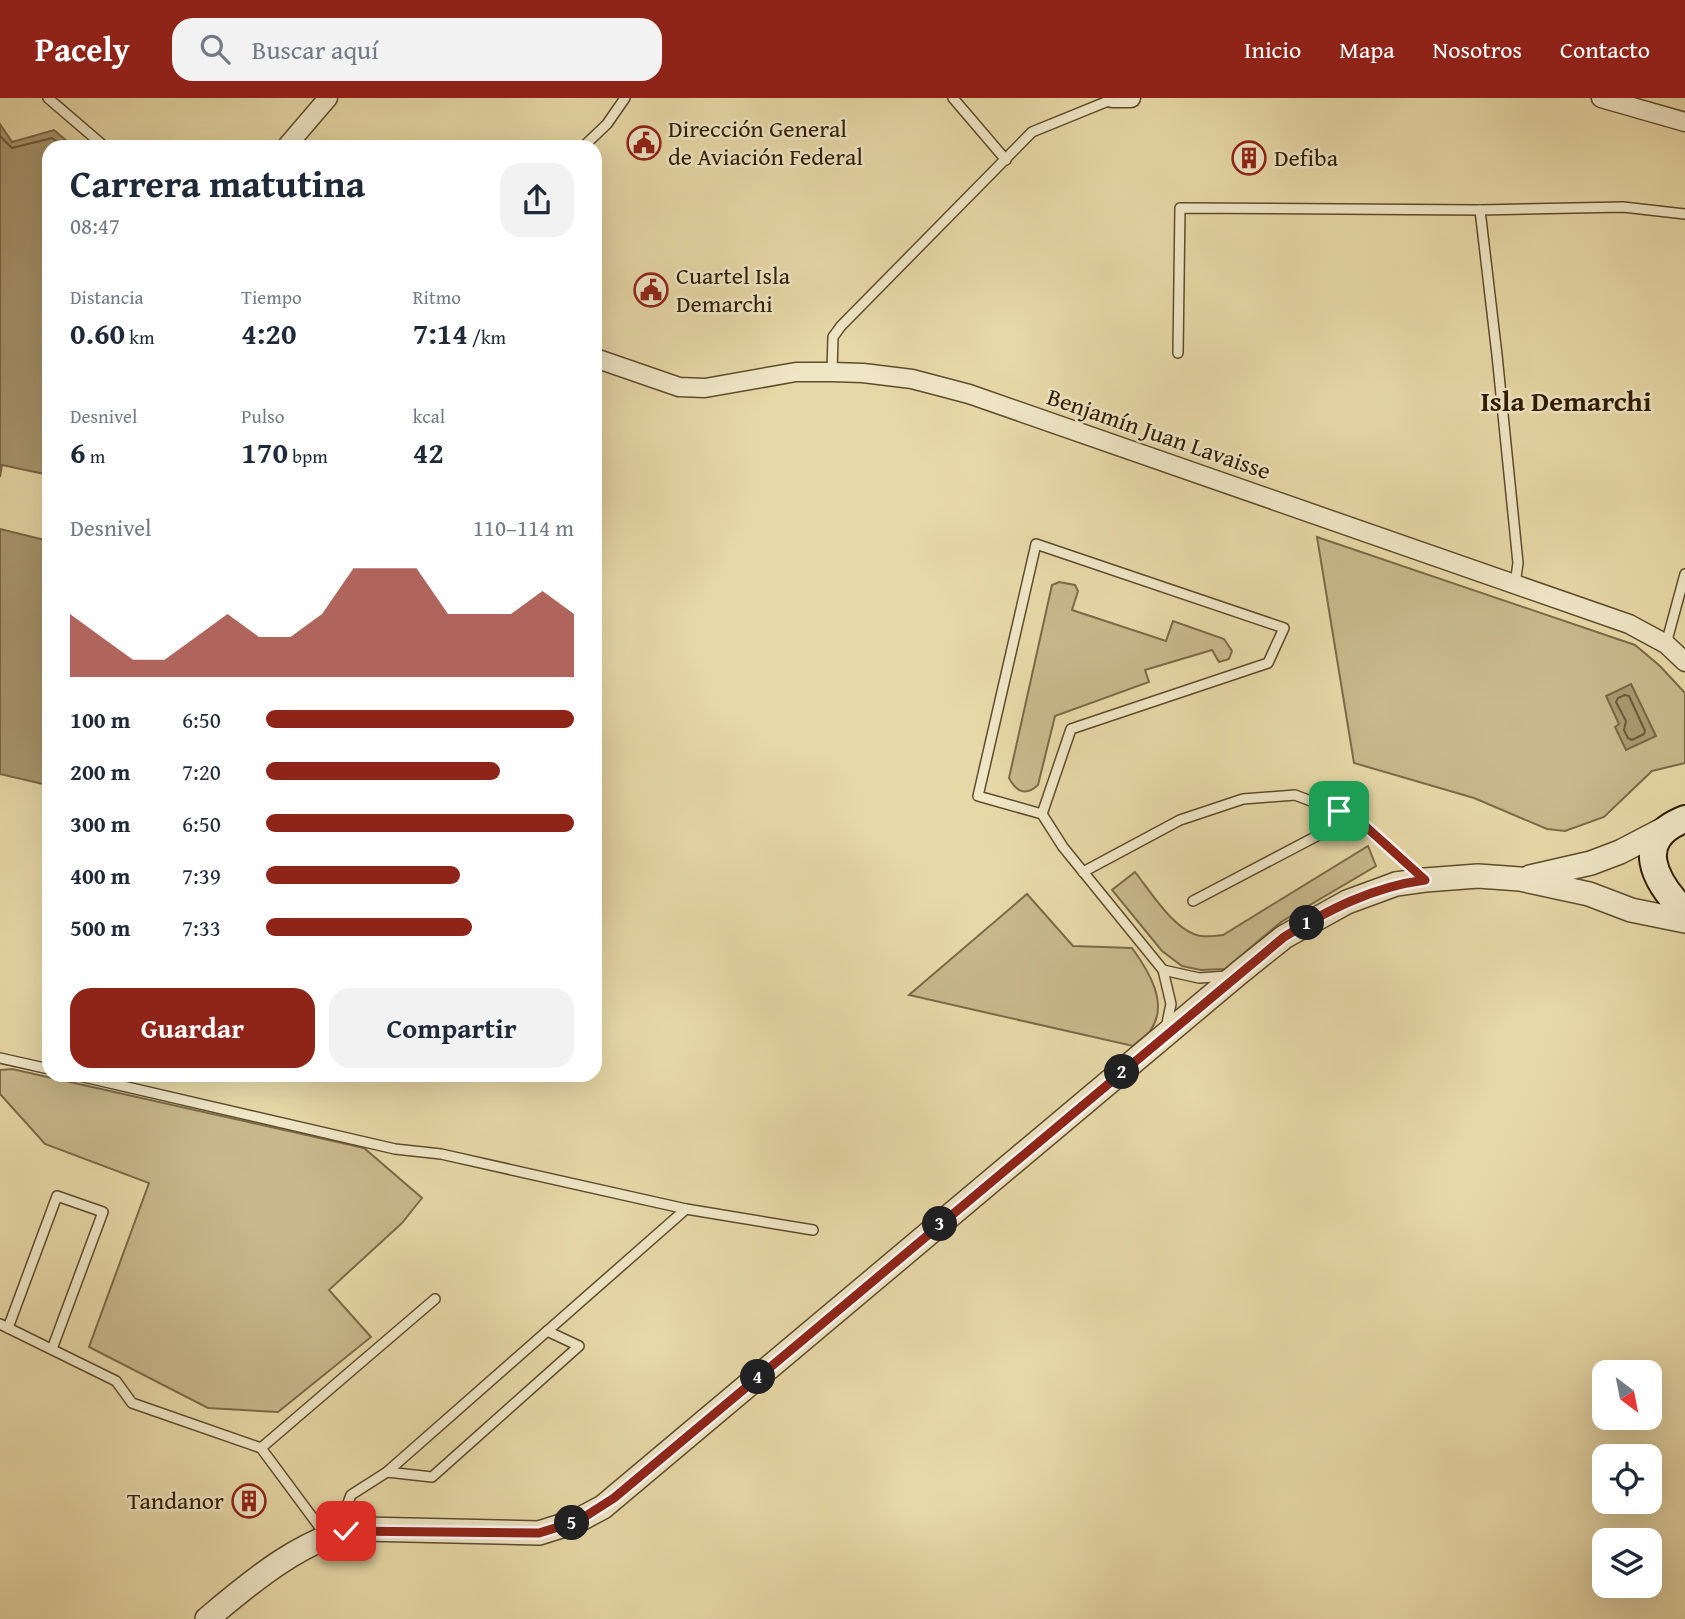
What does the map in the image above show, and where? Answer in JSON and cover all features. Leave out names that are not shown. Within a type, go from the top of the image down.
[{"type":"main road","points":[[1676,824],[1653,847],[1653,864],[1665,890],[1685,912]]},
{"type":"street","points":[[292,140],[328,98]]},
{"type":"street","points":[[1113,98],[1130,98]]},
{"type":"street","points":[[1601,98],[1685,122]]},
{"type":"street","name":"Benjamín Juan Lavaisse","points":[[602,360],[679,387],[705,388],[796,372],[832,372],[912,379],[969,394],[1629,624],[1666,644],[1685,662]]},
{"type":"street","points":[[1520,878],[1591,863],[1676,824]]},
{"type":"street","points":[[207,1619],[272,1569],[332,1535],[363,1529],[531,1534],[563,1527],[588,1516],[614,1498],[1239,973],[1284,937],[1347,902],[1396,884],[1478,876],[1520,878],[1589,894],[1631,910],[1685,921]]},
{"type":"lane","points":[[48,98],[97,140]]},
{"type":"lane","points":[[590,140],[607,124],[625,98]]},
{"type":"lane","points":[[953,98],[1006,160]]},
{"type":"lane","points":[[832,372],[833,337],[841,326],[1032,132],[1113,98]]},
{"type":"lane","points":[[1178,353],[1180,208],[1480,210],[1623,207],[1685,214]]},
{"type":"lane","points":[[1480,210],[1518,563],[1515,584]]},
{"type":"lane","points":[[1042,814],[1071,729],[1268,663],[1284,628],[1036,544],[978,796],[1042,814],[1063,848],[1163,970],[1171,1004],[1163,1037]]},
{"type":"lane","points":[[1666,644],[1685,574]]},
{"type":"lane","points":[[1083,872],[1180,820],[1243,799],[1295,795],[1353,817],[1425,880]]},
{"type":"lane","points":[[1193,901],[1353,817]]},
{"type":"lane","points":[[1163,970],[1199,978],[1239,973]]},
{"type":"lane","points":[[0,1058],[42,1067]]},
{"type":"lane","points":[[106,1082],[395,1149],[441,1154],[686,1209],[813,1230]]},
{"type":"lane","points":[[52,1349],[103,1212],[57,1196],[4,1326],[116,1381],[132,1403],[261,1448],[332,1535],[351,1495],[387,1472],[686,1209]]},
{"type":"lane","points":[[261,1448],[435,1299]]},
{"type":"lane","points":[[387,1472],[432,1477],[579,1346],[547,1331]]},
{"type":"shaded area","points":[[1317,537],[1635,645],[1660,666],[1685,693],[1685,763],[1652,771],[1604,817],[1565,831],[1547,829],[1474,798],[1354,763]]},
{"type":"shaded area","points":[[1059,582],[1075,585],[1078,591],[1072,610],[1166,641],[1173,621],[1224,639],[1232,651],[1229,659],[1219,662],[1212,650],[1145,670],[1149,682],[1055,716],[1038,785],[1029,791],[1021,791],[1009,778],[1052,585]]},
{"type":"shaded area","points":[[1368,846],[1376,866],[1281,922],[1225,969],[1201,970],[1182,966],[1162,951],[1112,890],[1135,872],[1164,910],[1182,927],[1201,936],[1223,935]]},
{"type":"shaded area","points":[[1027,894],[1073,946],[1132,948],[1150,977],[1158,1010],[1150,1031],[1133,1046],[909,995]]},
{"type":"shaded area","points":[[12,1069],[42,1076],[42,1082],[70,1082],[364,1148],[422,1198],[402,1223],[329,1290],[371,1337],[278,1412],[208,1408],[89,1347],[149,1183],[45,1144],[0,1094],[0,1070]]},
{"type":"water","points":[[0,124],[12,142],[54,130],[66,140],[42,140],[42,474],[2,465],[0,477]]},
{"type":"water","points":[[0,529],[42,539],[42,784],[0,774]]},
{"type":"water","points":[[1631,684],[1656,736],[1626,750],[1615,727],[1619,724],[1606,696]]},
{"type":"place","name":"Dirección General de Aviación Federal","points":[[644,143]]},
{"type":"place","name":"Defiba","points":[[1249,158]]},
{"type":"place","name":"Cuartel Isla Demarchi","points":[[651,290]]},
{"type":"place","name":"Tandanor","points":[[249,1501]]},
{"type":"district","name":"Isla Demarchi","points":[[1566,401]]},
{"type":"route","points":[[346,1531],[363,1529],[539,1533],[578,1521],[614,1498],[1284,937],[1312,920],[1371,892],[1396,884],[1425,880],[1364,825],[1339,811]]}]
